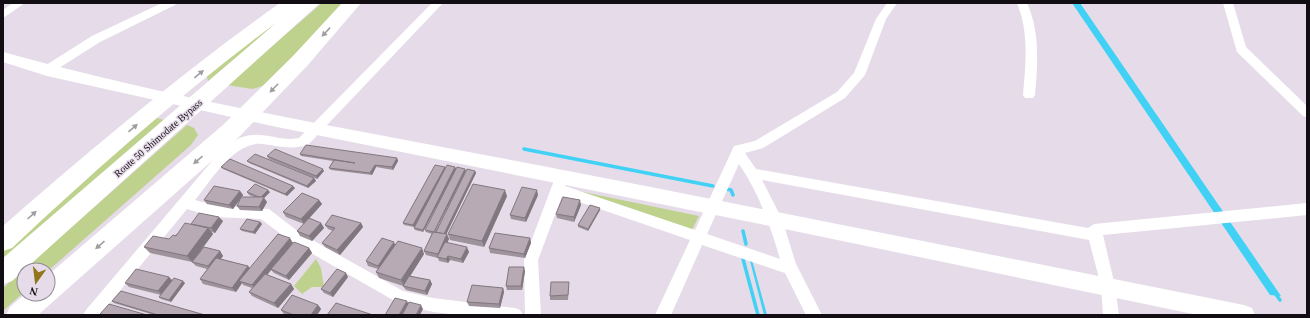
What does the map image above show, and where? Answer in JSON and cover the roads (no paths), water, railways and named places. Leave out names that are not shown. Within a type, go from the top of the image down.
[{"type":"highway","points":[[3,241],[168,98],[248,34],[292,3]]},
{"type":"highway","name":"Route 50 Shimodate Bypass","points":[[3,273],[311,3]]},
{"type":"highway","points":[[56,284],[248,114],[352,3]]},
{"type":"highway","points":[[19,315],[34,302]]},
{"type":"street","points":[[3,15],[20,3]]},
{"type":"street","points":[[47,70],[96,39],[169,3]]},
{"type":"street","points":[[91,315],[228,151],[246,140],[265,139],[296,145],[303,142],[438,3]]},
{"type":"street","points":[[662,315],[739,149],[758,145],[841,95],[859,75],[880,19],[892,3]]},
{"type":"street","points":[[1022,3],[1028,12],[1032,68],[1029,95]]},
{"type":"street","points":[[1228,3],[1241,49],[1307,112]]},
{"type":"street","points":[[3,57],[47,70],[168,98],[248,114],[560,183],[711,207],[775,219],[1244,315]]},
{"type":"street","points":[[738,153],[752,174],[775,219],[791,269],[814,315]]},
{"type":"street","points":[[752,174],[1096,235]]},
{"type":"street","points":[[560,183],[699,237],[791,269]]},
{"type":"street","points":[[533,315],[531,260],[560,183]]},
{"type":"street","points":[[184,203],[213,211],[264,213],[295,237],[400,297],[433,305],[515,315]]},
{"type":"street","points":[[1111,315],[1108,286],[1094,230],[1307,209]]},
{"type":"water","points":[[1072,3],[1080,3],[1281,296],[1270,295]]},
{"type":"water","points":[[752,260],[767,315],[764,315],[750,261]]},
{"type":"waterway","points":[[524,149],[713,186]]},
{"type":"waterway","points":[[726,189],[731,190],[733,195]]},
{"type":"waterway","points":[[743,231],[746,244]]},
{"type":"waterway","points":[[743,259],[758,315]]},
{"type":"waterway","points":[[1275,293],[1280,300]]}]
